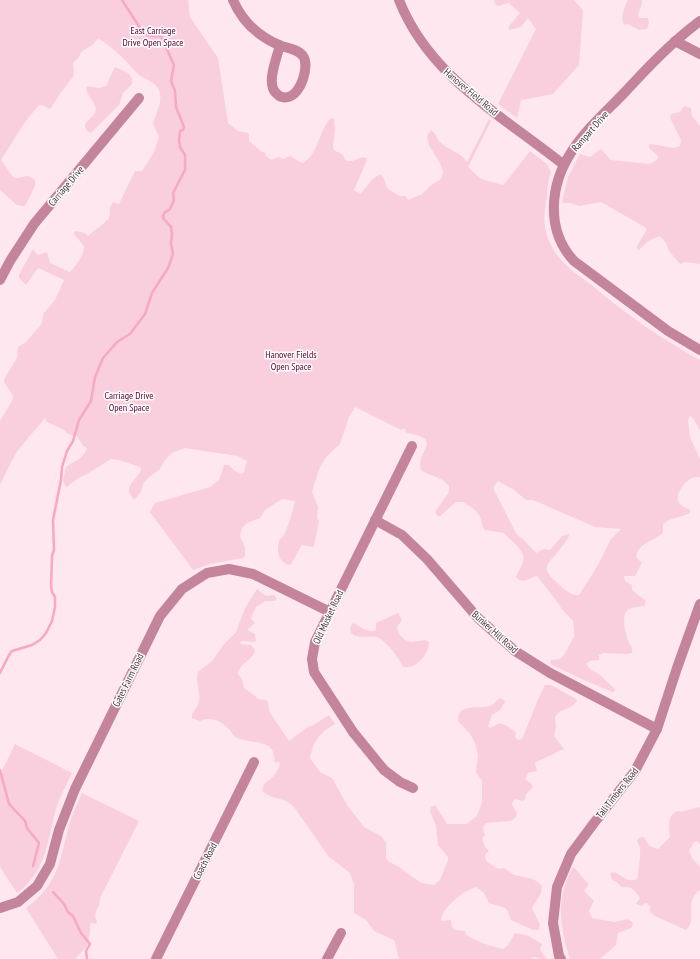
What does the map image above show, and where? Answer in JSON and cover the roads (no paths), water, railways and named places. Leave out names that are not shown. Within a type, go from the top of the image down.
[{"type":"street","points":[[233,0],[239,12],[252,28],[280,45],[302,54],[306,66],[298,90],[293,96],[287,98],[274,93],[271,84],[280,45]]},
{"type":"street","name":"Hanover Field Road","points":[[399,0],[408,20],[425,48],[449,75],[564,166]]},
{"type":"street","name":"Rampart Drive","points":[[700,20],[664,51],[588,130],[575,146],[564,166],[554,197],[554,217],[563,247],[569,255],[587,271],[668,331],[700,350]]},
{"type":"street","points":[[675,41],[700,54]]},
{"type":"street","name":"Carriage Drive","points":[[0,280],[10,261],[34,224],[139,98]]},
{"type":"street","name":"Old Musket Road","points":[[412,446],[315,642],[312,659],[314,672],[354,732],[384,770],[400,782],[413,788]]},
{"type":"street","name":"Bunker Hill Road","points":[[375,520],[402,535],[427,559],[478,618],[515,652],[550,674],[657,729]]},
{"type":"street","name":"Gates Farm Road","points":[[0,908],[18,902],[37,886],[50,864],[59,830],[75,789],[160,616],[182,589],[207,573],[229,569],[253,574],[330,612]]},
{"type":"street","name":"Tall Timbers Road","points":[[560,959],[553,923],[557,887],[571,854],[594,822],[635,771],[657,729],[700,604]]},
{"type":"street","name":"Coach Road","points":[[156,959],[254,762]]},
{"type":"street","points":[[327,959],[341,933]]},
{"type":"waterway","points":[[0,673],[12,651],[32,645],[40,640],[46,633],[52,621],[55,607],[55,597],[51,586],[52,556],[54,550],[53,520],[62,467],[67,451],[73,441],[79,420],[91,401],[95,377],[103,358],[117,342],[130,334],[145,314],[152,293],[168,268],[173,254],[171,244],[171,227],[163,218],[164,213],[170,209],[174,200],[173,193],[185,170],[185,155],[180,147],[179,140],[180,131],[183,130],[184,127],[176,107],[175,91],[171,81],[174,65],[161,36],[144,34],[122,0]]},
{"type":"waterway","points":[[0,770],[9,804],[25,821],[27,828],[39,843],[33,866]]},
{"type":"waterway","points":[[53,892],[64,904],[68,912],[73,916],[81,933],[90,944],[86,951],[87,959]]},
{"type":"park label","name":"East Carriage Drive Open Space","points":[[153,36]]},
{"type":"park label","name":"Hanover Fields Open Space","points":[[291,360]]},
{"type":"park label","name":"Carriage Drive Open Space","points":[[129,400]]}]
